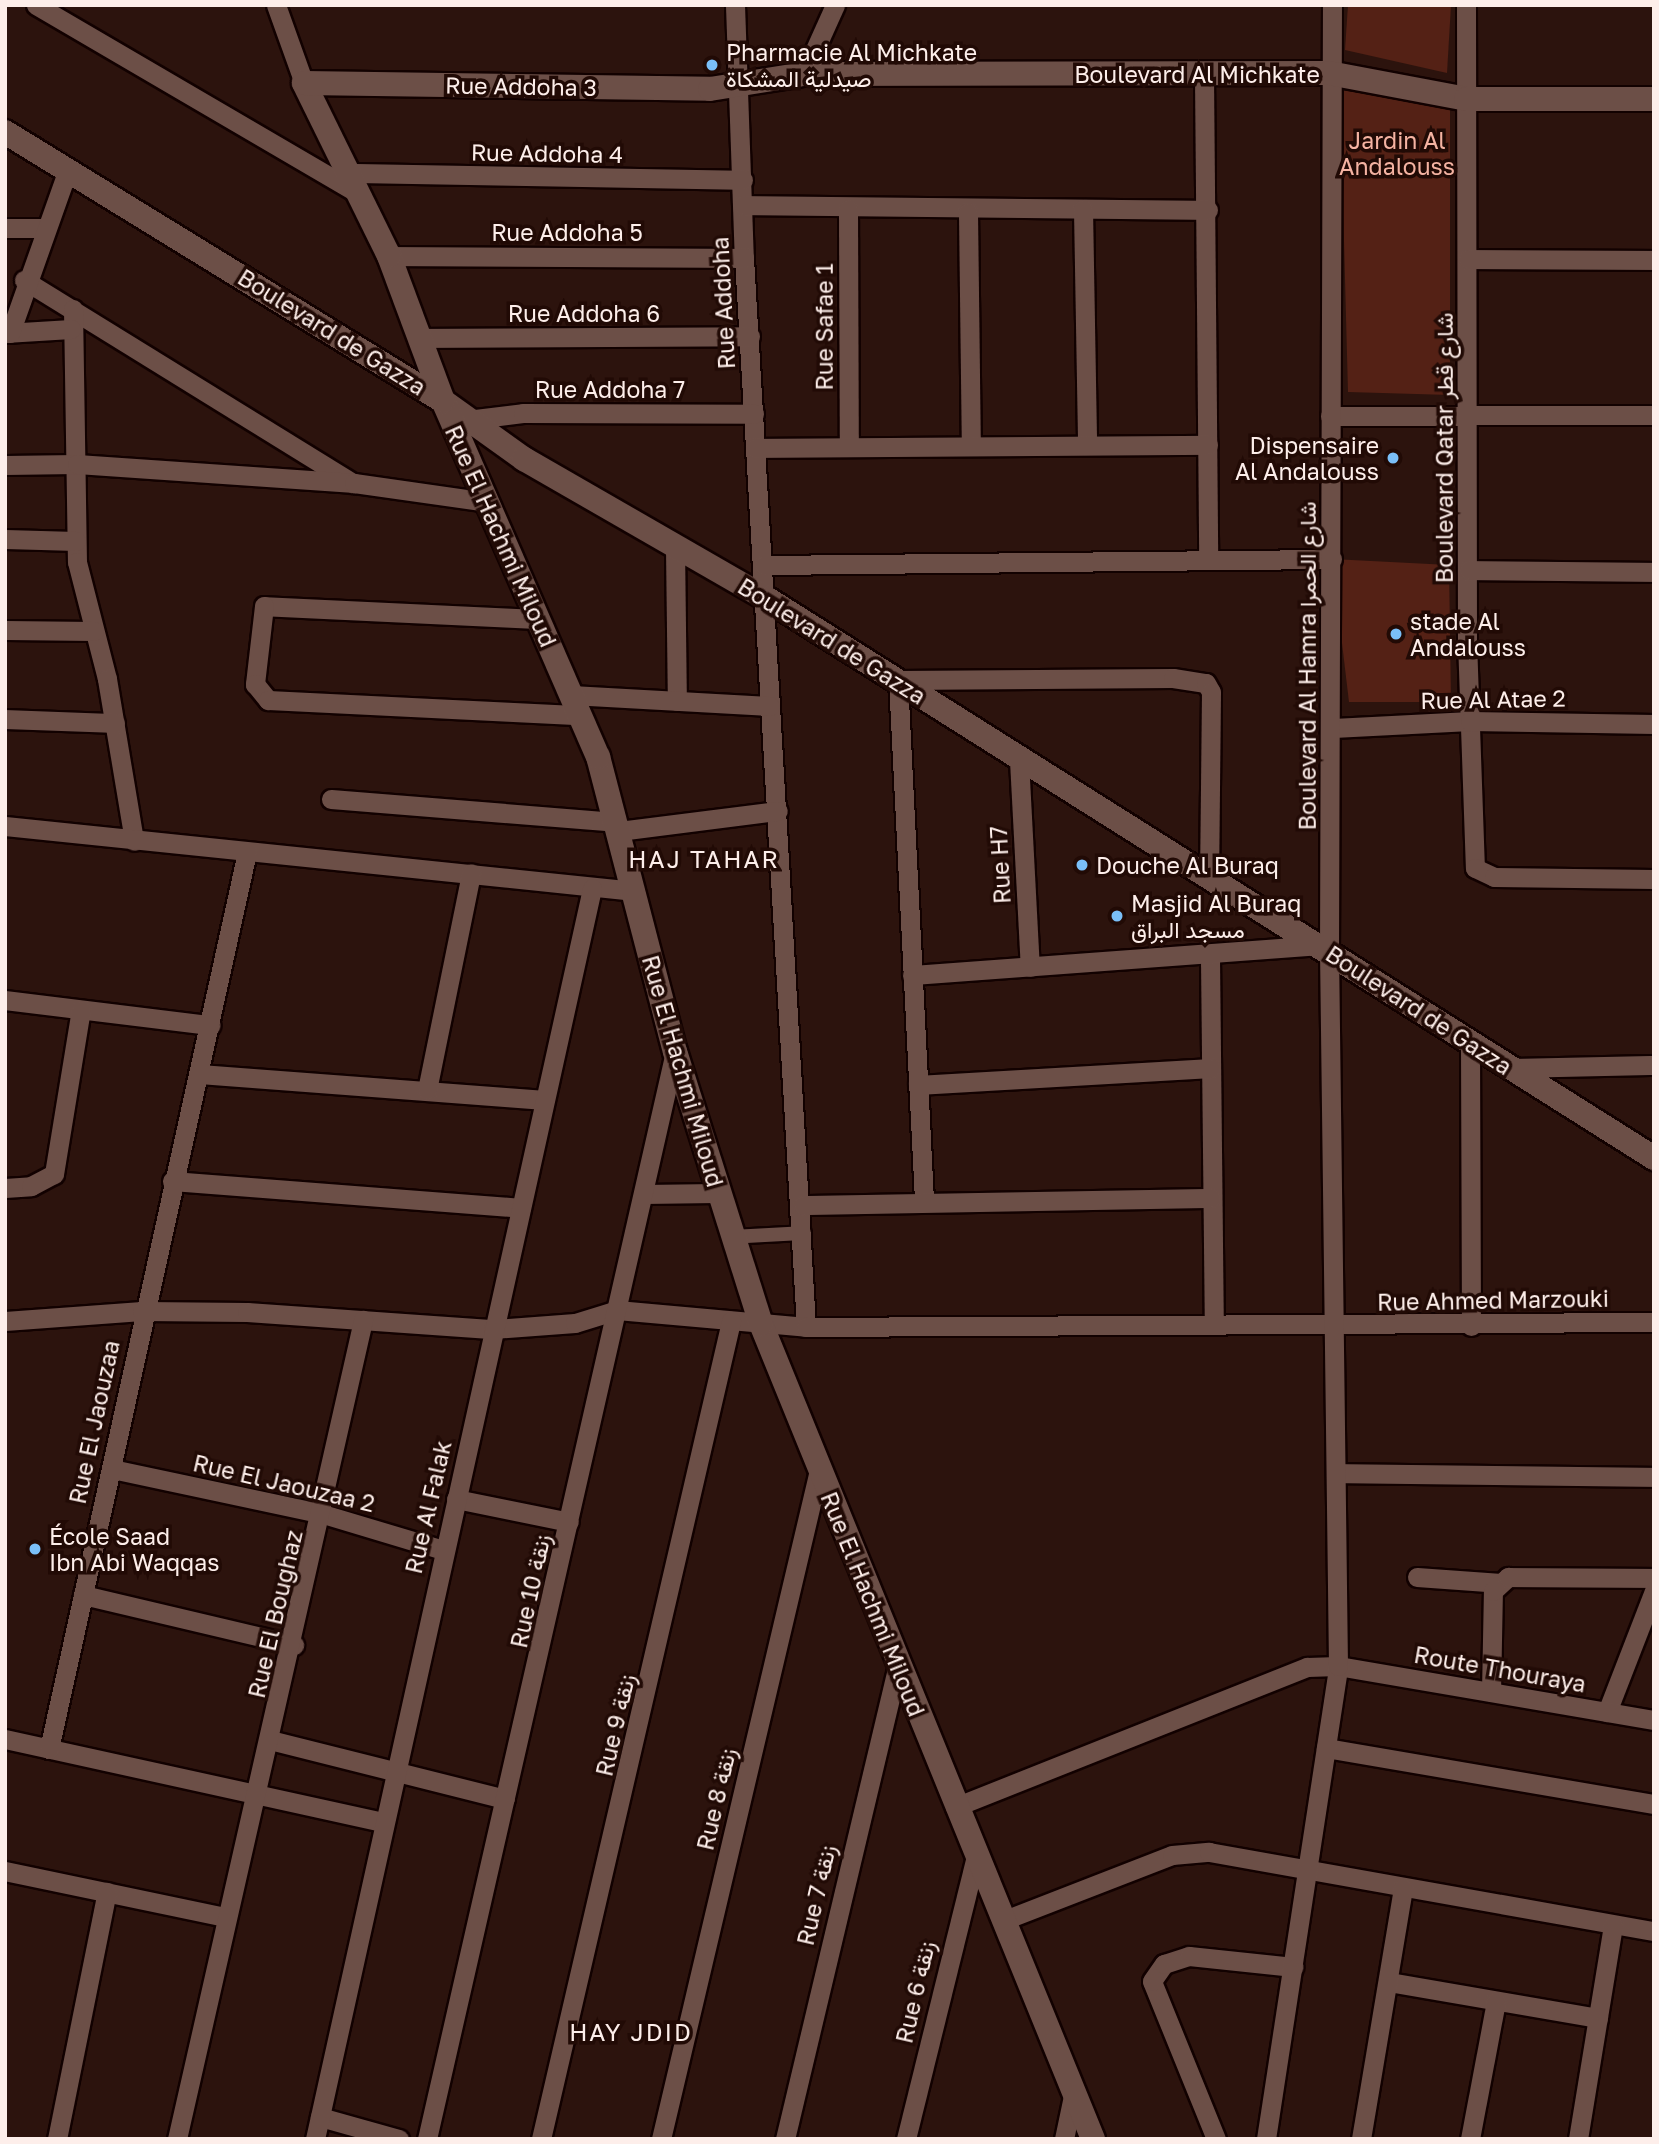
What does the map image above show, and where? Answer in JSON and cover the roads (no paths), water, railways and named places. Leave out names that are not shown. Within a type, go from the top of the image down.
[{"type":"street","points":[[36,5],[355,183]]},
{"type":"street","name":"Rue El Hachmi Miloud","points":[[276,5],[304,83],[389,256],[443,401],[576,705],[617,827],[675,1052],[730,1237],[761,1324],[955,1807],[1093,2139]]},
{"type":"street","name":"Rue Addoha","points":[[735,5],[744,258],[803,1205],[806,1327]]},
{"type":"street","points":[[804,74],[835,5]]},
{"type":"street","name":"Boulevard Al Hamra شارع الحمرا","points":[[1266,2139],[1309,1873],[1338,1666],[1324,949],[1333,728],[1329,73],[1332,5]]},
{"type":"street","name":"Boulevard Qatar شارع قطر","points":[[1466,5],[1470,721],[1475,868],[1494,877],[1654,879]]},
{"type":"street","name":"Boulevard Al Michkate","points":[[738,83],[804,74],[1329,73],[1466,99],[1654,99]]},
{"type":"street","points":[[1205,75],[1209,210],[1208,559]]},
{"type":"street","name":"Rue Addoha 3","points":[[304,83],[710,89],[738,83]]},
{"type":"street","name":"Boulevard de Gazza","points":[[5,132],[443,401],[467,420],[898,680],[1019,760],[1654,1158]]},
{"type":"street","points":[[68,169],[43,228],[8,333],[71,329]]},
{"type":"street","name":"Rue Addoha 4","points":[[355,183],[743,180]]},
{"type":"street","points":[[743,205],[968,212],[1209,210]]},
{"type":"street","name":"Rue Safae 1","points":[[848,209],[849,445]]},
{"type":"street","points":[[1083,209],[1087,445]]},
{"type":"street","points":[[968,212],[971,444]]},
{"type":"street","points":[[5,228],[43,228]]},
{"type":"street","name":"Rue Addoha 5","points":[[389,256],[744,258]]},
{"type":"street","points":[[1468,259],[1654,260]]},
{"type":"street","points":[[24,280],[354,483]]},
{"type":"street","points":[[73,309],[71,329],[77,464],[76,541],[115,723],[134,841]]},
{"type":"street","name":"Rue Addoha 6","points":[[419,338],[750,336]]},
{"type":"street","name":"Rue Addoha 7","points":[[467,420],[523,414],[754,414]]},
{"type":"street","points":[[1330,416],[1654,415]]},
{"type":"street","points":[[755,448],[849,445],[1208,444]]},
{"type":"street","points":[[5,465],[77,464],[354,483],[487,502]]},
{"type":"street","points":[[5,539],[76,541]]},
{"type":"street","points":[[675,547],[677,701]]},
{"type":"street","points":[[764,565],[1332,559]]},
{"type":"street","points":[[1469,570],[1654,572]]},
{"type":"street","points":[[538,618],[264,606],[255,684],[268,700],[576,705],[677,701],[770,706]]},
{"type":"street","points":[[5,630],[94,631]]},
{"type":"street","points":[[924,1200],[898,680],[1173,678],[1206,683],[1211,692],[1209,878]]},
{"type":"street","points":[[5,719],[115,723]]},
{"type":"street","name":"Rue Al Atae 2","points":[[1333,728],[1470,721],[1654,724]]},
{"type":"street","name":"Rue H7","points":[[1019,760],[1030,967]]},
{"type":"street","points":[[331,799],[617,827],[778,811]]},
{"type":"street","points":[[5,826],[635,891]]},
{"type":"street","name":"Rue El Jaouzaa","points":[[49,1749],[112,1469],[142,1311],[199,1074],[247,852]]},
{"type":"street","points":[[427,1090],[471,873]]},
{"type":"street","name":"Rue Al Falak","points":[[315,2139],[393,1772],[521,1208],[542,1100],[592,888]]},
{"type":"street","points":[[912,975],[1324,949]]},
{"type":"street","points":[[1210,958],[1214,1324]]},
{"type":"street","points":[[5,1000],[210,1025]]},
{"type":"street","points":[[5,1188],[31,1186],[54,1174],[81,1010]]},
{"type":"street","points":[[1470,1044],[1471,1326]]},
{"type":"street","name":"Rue 10 زنقة","points":[[428,2139],[675,1052]]},
{"type":"street","points":[[1510,1068],[1654,1065]]},
{"type":"street","points":[[918,1085],[1211,1068]]},
{"type":"street","points":[[199,1074],[542,1100]]},
{"type":"street","points":[[172,1181],[521,1208]]},
{"type":"street","points":[[643,1195],[717,1193]]},
{"type":"street","points":[[803,1205],[924,1200],[1211,1198]]},
{"type":"street","points":[[730,1237],[804,1233]]},
{"type":"street","points":[[5,1321],[142,1311],[363,1320],[494,1329],[575,1323],[617,1310]]},
{"type":"street","name":"Rue Ahmed Marzouki","points":[[617,1310],[806,1327],[1214,1324],[1471,1326],[1654,1321]]},
{"type":"street","name":"Rue El Boughaz","points":[[177,2139],[225,1917],[259,1797],[294,1645],[363,1320]]},
{"type":"street","name":"Rue 9 زنقة","points":[[541,2139],[731,1321]]},
{"type":"street","name":"Rue El Jaouzaa 2","points":[[112,1469],[323,1514],[443,1550]]},
{"type":"street","name":"Rue 8 زنقة","points":[[661,2139],[819,1470]]},
{"type":"street","points":[[1336,1474],[1654,1477]]},
{"type":"street","points":[[456,1499],[569,1522]]},
{"type":"street","points":[[1491,1692],[1493,1591],[1501,1583],[1522,1574],[1654,1577]]},
{"type":"street","points":[[1417,1577],[1501,1583]]},
{"type":"street","points":[[1607,1712],[1654,1591]]},
{"type":"street","points":[[83,1595],[294,1645]]},
{"type":"street","name":"Rue 7 زنقة","points":[[785,2139],[898,1664]]},
{"type":"street","name":"Route Thouraya","points":[[955,1807],[1265,1679],[1338,1666],[1654,1720]]},
{"type":"street","points":[[5,1739],[259,1797],[383,1822]]},
{"type":"street","points":[[270,1740],[505,1799]]},
{"type":"street","points":[[1326,1748],[1654,1804]]},
{"type":"street","points":[[1002,1921],[1172,1855],[1209,1852],[1309,1873],[1654,1931]]},
{"type":"street","name":"Rue 6 زنقة","points":[[906,2139],[976,1857]]},
{"type":"street","points":[[5,1871],[225,1917]]},
{"type":"street","points":[[1361,2139],[1390,1982],[1403,1888]]},
{"type":"street","points":[[57,2139],[107,1892]]},
{"type":"street","points":[[1578,2139],[1613,1925]]},
{"type":"street","points":[[1216,2139],[1152,1981],[1164,1964],[1189,1956],[1293,1967]]},
{"type":"street","points":[[1390,1982],[1598,2018]]},
{"type":"street","points":[[1470,2139],[1496,2001]]},
{"type":"street","points":[[1064,2139],[1073,2096]]},
{"type":"street","points":[[320,2117],[399,2139]]},
{"type":"place","name":"Pharmacie Al Michkate صيدلية المشكاة","points":[[712,65]]},
{"type":"place","name":"Dispensaire Al Andalouss","points":[[1393,458]]},
{"type":"place","name":"stade Al Andalouss","points":[[1396,634]]},
{"type":"place","name":"Douche Al Buraq","points":[[1082,865]]},
{"type":"place","name":"Masjid Al Buraq مسجد البراق","points":[[1117,916]]},
{"type":"place","name":"École Saad Ibn Abi Waqqas","points":[[35,1549]]},
{"type":"district","name":"HAJ TAHAR","points":[[704,859]]},
{"type":"district","name":"HAY JDID","points":[[631,2032]]},
{"type":"park label","name":"Jardin Al Andalouss","points":[[1397,153]]}]
